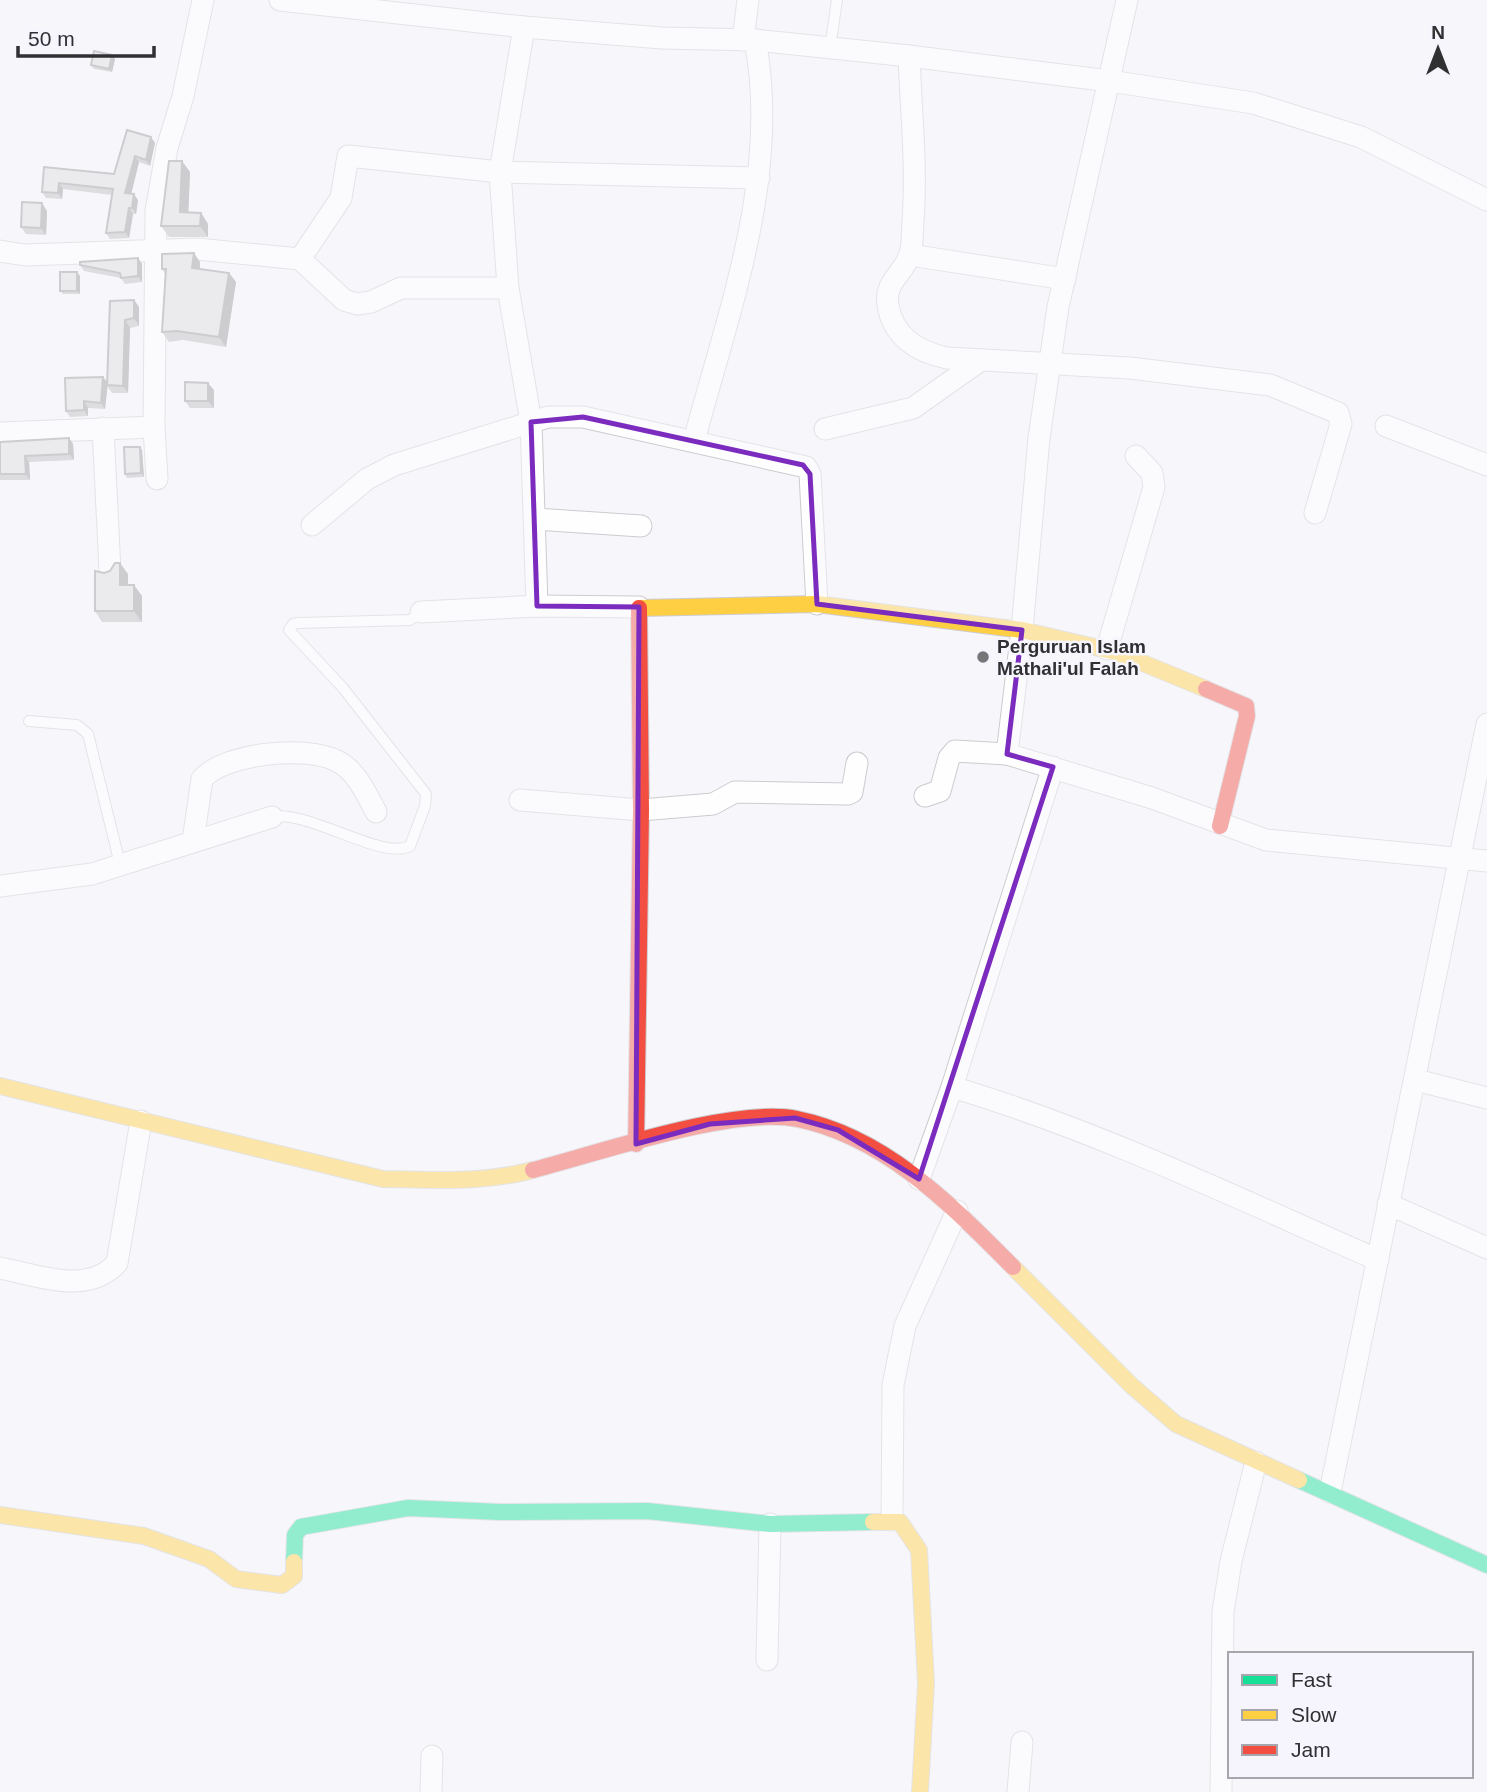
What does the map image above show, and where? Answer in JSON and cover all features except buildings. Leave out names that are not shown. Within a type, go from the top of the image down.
[{"type":"street","points":[[157,479],[154,427],[157,352],[154,249],[156,211],[167,148],[183,96],[203,0]]},
{"type":"street","points":[[280,0],[375,6],[524,27],[662,38],[749,40],[909,56],[1110,81],[1253,103],[1361,136],[1487,200]]},
{"type":"street","points":[[694,441],[750,230],[759,178],[762,88],[749,40],[748,0]]},
{"type":"street","points":[[1007,754],[1022,630],[1027,547],[1050,365],[1065,279],[1127,0]]},
{"type":"street","points":[[524,27],[500,173],[508,288],[531,422],[537,606]]},
{"type":"street","points":[[909,56],[915,192],[910,255],[890,283],[888,293],[892,319],[898,331],[920,350],[947,358],[1130,368],[1270,385],[1338,413],[1341,424],[1315,513]]},
{"type":"street","points":[[300,258],[341,198],[348,156],[500,173],[759,178]]},
{"type":"street","points":[[0,251],[25,255],[197,248],[300,258],[350,303],[371,302],[401,288],[508,288]]},
{"type":"street","points":[[910,255],[1065,279]]},
{"type":"street","points":[[825,429],[913,408],[981,360]]},
{"type":"street","points":[[312,525],[367,479],[394,465],[531,422],[556,416],[583,417],[803,465],[809,470],[817,604]]},
{"type":"street","points":[[1386,426],[1487,465]]},
{"type":"street","points":[[0,433],[154,427]]},
{"type":"street","points":[[103,428],[110,571]]},
{"type":"street","points":[[1107,649],[1154,487],[1152,473],[1136,456]]},
{"type":"street","points":[[535,519],[641,526]]},
{"type":"street","points":[[421,612],[537,606],[817,604],[1022,630],[1107,649],[1245,706],[1247,716],[1220,826]]},
{"type":"street","points":[[636,1143],[641,810],[639,607]]},
{"type":"street","points":[[1330,1492],[1487,723]]},
{"type":"street","points":[[925,796],[940,791],[949,758],[955,751],[1007,754],[1152,798],[1220,826],[1266,840],[1487,861]]},
{"type":"street","points":[[193,841],[202,779],[219,765],[252,757],[301,754],[335,760],[354,777],[376,813]]},
{"type":"street","points":[[520,800],[641,810],[713,804],[735,792],[848,794],[852,792],[857,763]]},
{"type":"street","points":[[919,1179],[952,1087],[1054,767]]},
{"type":"street","points":[[0,886],[81,876],[272,817]]},
{"type":"street","points":[[1416,1080],[1487,1098]]},
{"type":"street","points":[[0,1086],[383,1179],[443,1180],[515,1175],[721,1122],[753,1117],[795,1118],[838,1130],[877,1149],[957,1211],[1132,1386],[1176,1424],[1487,1565]]},
{"type":"street","points":[[952,1087],[1022,1108],[1109,1142],[1378,1259]]},
{"type":"street","points":[[0,1268],[70,1282],[88,1282],[106,1275],[117,1262],[141,1121]]},
{"type":"street","points":[[1388,1204],[1487,1248]]},
{"type":"street","points":[[892,1520],[893,1385],[905,1326],[957,1211]]},
{"type":"street","points":[[1222,1792],[1223,1612],[1231,1561],[1256,1462]]},
{"type":"street","points":[[0,1515],[144,1536],[209,1559],[236,1579],[282,1585],[291,1581],[294,1576],[295,1535],[300,1527],[408,1508],[500,1512],[647,1510],[770,1524],[892,1520],[905,1527],[919,1550],[926,1683],[920,1792]]},
{"type":"street","points":[[767,1660],[770,1524]]},
{"type":"street","points":[[1018,1792],[1022,1742]]},
{"type":"street","points":[[431,1792],[432,1756]]},
{"type":"lane","points":[[830,48],[837,0]]},
{"type":"lane","points":[[272,817],[295,817],[340,834],[395,848],[410,846],[425,806],[426,794],[343,688],[289,630],[293,624],[299,622],[410,620],[421,612]]},
{"type":"lane","points":[[29,721],[77,725],[88,734],[121,863]]},
{"type":"highlighted area","points":[[583,417],[803,465],[810,474],[817,604],[1022,630],[1007,754],[1053,767],[919,1179],[838,1130],[795,1118],[710,1124],[636,1144],[639,607],[537,606],[531,422]]},
{"type":"traffic: fast","points":[[1299,1480],[1487,1565]]},
{"type":"traffic: fast","points":[[294,1562],[295,1535],[301,1527],[408,1508],[500,1512],[647,1511],[770,1524],[873,1522]]},
{"type":"traffic: slow","points":[[639,608],[817,604],[1022,630],[1116,652],[1206,689]]},
{"type":"traffic: slow","points":[[0,1086],[383,1179],[477,1179],[533,1170]]},
{"type":"traffic: slow","points":[[1013,1267],[1132,1386],[1176,1424],[1299,1480]]},
{"type":"traffic: slow","points":[[0,1515],[144,1536],[209,1559],[236,1579],[282,1585],[294,1576],[294,1562]]},
{"type":"traffic: slow","points":[[873,1522],[900,1522],[919,1550],[926,1683],[920,1792]]},
{"type":"traffic: jam","points":[[636,1144],[641,810],[639,608]]},
{"type":"traffic: jam","points":[[1206,689],[1246,706],[1247,716],[1220,826]]},
{"type":"traffic: jam","points":[[533,1170],[703,1125],[738,1119],[797,1119],[829,1128],[888,1157],[941,1198],[1013,1267]]},
{"type":"place","name":"Perguruan Islam Mathali'ul Falah","points":[[983,657]]}]
